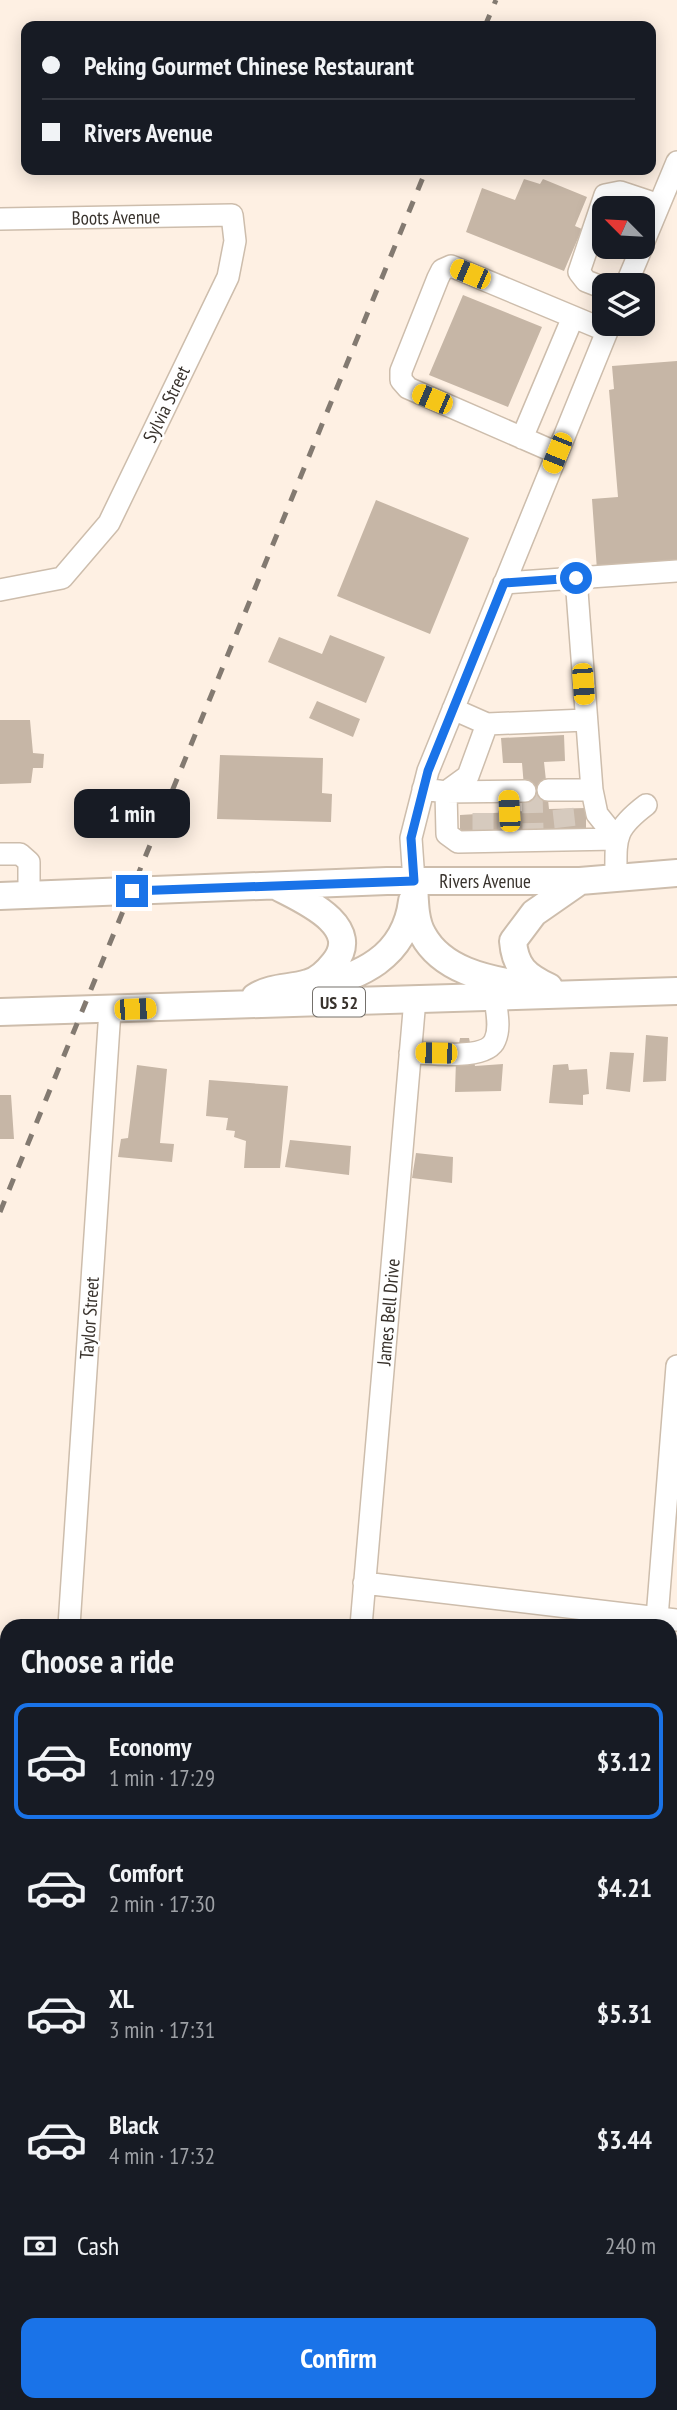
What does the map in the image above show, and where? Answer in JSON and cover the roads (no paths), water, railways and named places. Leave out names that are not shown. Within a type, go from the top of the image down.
[{"type":"main road","name":"Rivers Avenue","points":[[0,896],[414,881],[580,881],[677,873]]},
{"type":"main road","points":[[414,881],[422,934],[437,953],[454,966],[474,974],[561,993]]},
{"type":"main road","points":[[288,1004],[307,991],[364,973],[388,955],[402,937],[410,918],[414,881]]},
{"type":"main road","points":[[561,993],[525,975],[514,958],[513,941],[534,913],[580,881]]},
{"type":"main road","points":[[238,1006],[270,988],[309,983],[326,973],[338,958],[339,932],[329,917],[275,886]]},
{"type":"main road","name":"US 52","points":[[0,1012],[677,990]]},
{"type":"street","points":[[655,215],[677,162]]},
{"type":"street","points":[[592,283],[586,281],[579,272],[606,195],[610,191],[620,192],[659,205]]},
{"type":"street","name":"Boots Avenue","points":[[0,219],[232,215]]},
{"type":"street","name":"Sylvia Street","points":[[0,590],[62,578],[109,523],[228,277],[235,241],[232,215]]},
{"type":"street","points":[[557,453],[408,388],[401,380],[401,371],[438,278],[442,270],[451,266],[592,323]]},
{"type":"street","points":[[522,438],[573,317]]},
{"type":"street","points":[[414,881],[411,838],[423,789],[606,336]]},
{"type":"street","points":[[504,583],[677,571]]},
{"type":"street","points":[[576,578],[592,790],[597,814],[617,839]]},
{"type":"street","points":[[453,709],[486,724],[586,720]]},
{"type":"street","points":[[446,792],[468,776],[486,724]]},
{"type":"street","points":[[423,789],[482,792],[512,813],[534,835],[592,790]]},
{"type":"street","points":[[446,792],[447,834],[458,842],[512,813]]},
{"type":"street","points":[[482,792],[483,829]]},
{"type":"street","points":[[616,878],[617,839],[624,821],[646,804]]},
{"type":"street","points":[[561,812],[617,839]]},
{"type":"street","points":[[0,854],[20,854],[29,862],[29,895]]},
{"type":"street","points":[[410,1053],[473,1054],[485,1051],[494,1054],[498,1031],[495,996]]},
{"type":"street","name":"James Bell Drive","points":[[361,1619],[415,999]]},
{"type":"street","name":"Taylor Street","points":[[69,1619],[110,1010]]},
{"type":"street","points":[[364,1583],[667,1619],[677,1366]]},
{"type":"tunnel","points":[[532,792],[533,829]]},
{"type":"tunnel","points":[[563,809],[565,827]]},
{"type":"tunnel","points":[[509,811],[509,830]]},
{"type":"tunnel","points":[[483,813],[483,832]]},
{"type":"railway","points":[[487,21],[496,0]]},
{"type":"railway","points":[[0,1212],[424,175]]}]
